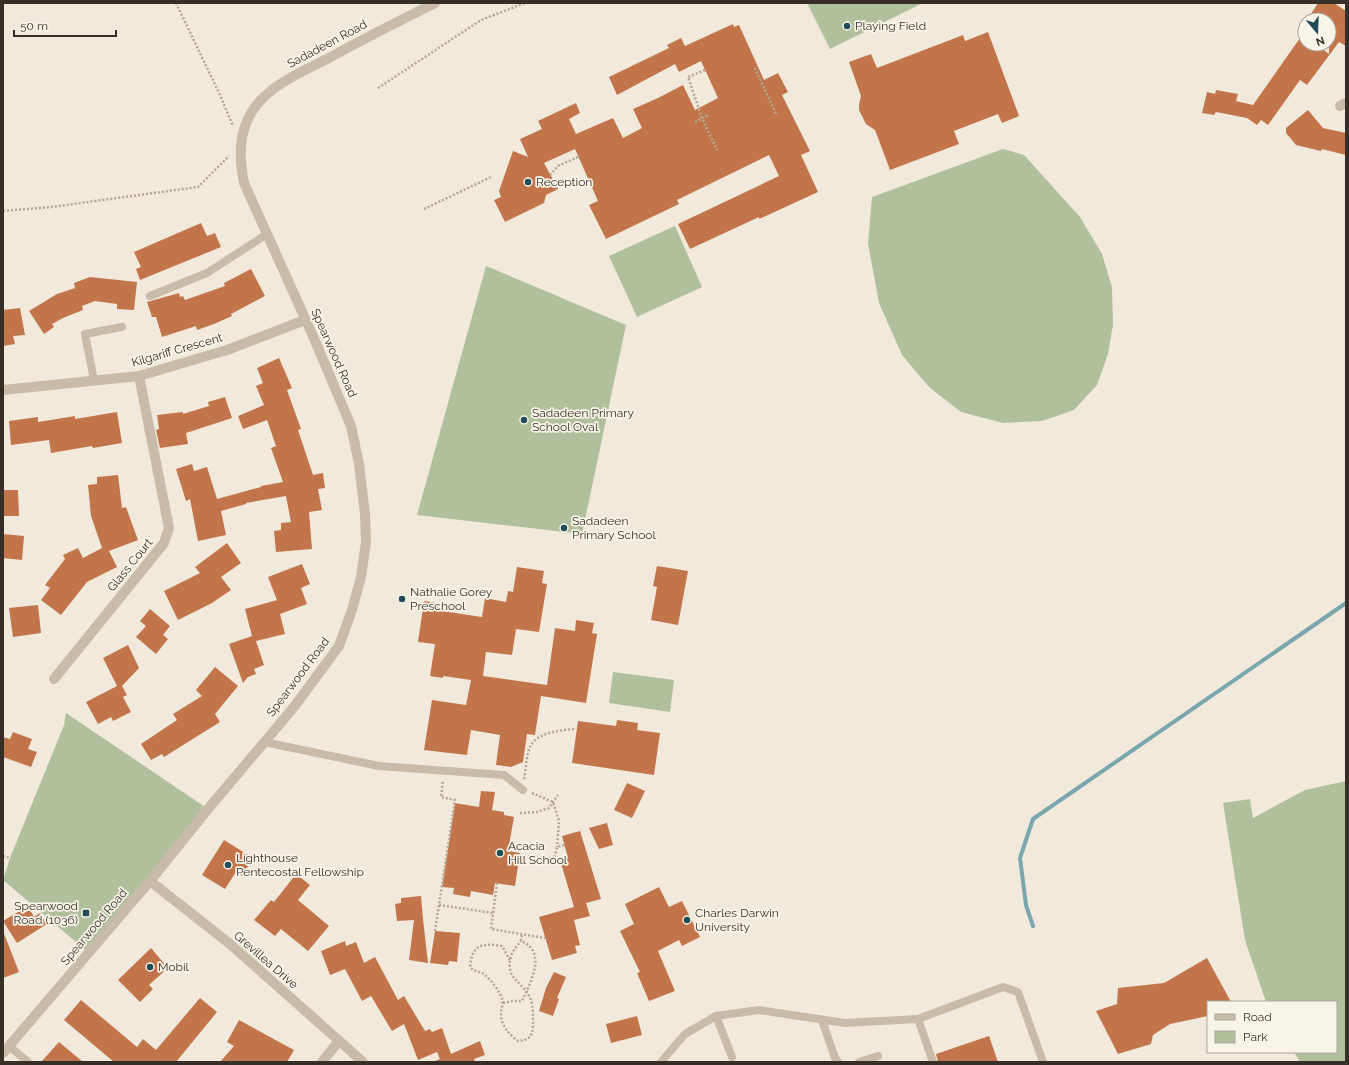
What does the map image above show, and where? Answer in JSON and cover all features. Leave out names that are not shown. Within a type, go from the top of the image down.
[{"type":"street","name":"Sadadeen Road","points":[[245,124],[254,109],[270,92],[294,76],[435,3]]},
{"type":"street","name":"Spearwood Road","points":[[6,1050],[150,881],[208,809],[294,707],[340,646],[361,577],[366,542],[366,514],[359,464],[351,426],[244,183],[240,162],[241,144],[245,124]]},
{"type":"street","name":"Kilgariff Crescent","points":[[3,390],[139,376],[227,350],[305,320]]},
{"type":"street","name":"Glass Court","points":[[54,680],[164,543],[170,528],[139,376]]},
{"type":"street","name":"Grevillea Drive","points":[[150,881],[230,944],[363,1062]]},
{"type":"street","points":[[322,1062],[339,1041]]},
{"type":"lane","points":[[150,296],[207,273],[267,234]]},
{"type":"lane","points":[[94,380],[85,334],[122,327]]},
{"type":"lane","points":[[264,742],[379,766],[504,775],[523,790]]},
{"type":"lane","points":[[661,1062],[685,1034],[716,1016],[759,1010],[845,1023],[918,1019],[1003,987],[1018,992],[1043,1062]]},
{"type":"lane","points":[[716,1016],[732,1057]]},
{"type":"lane","points":[[918,1019],[933,1062]]},
{"type":"lane","points":[[822,1020],[835,1058],[838,1062]]},
{"type":"lane","points":[[6,1050],[28,1062]]},
{"type":"lane","points":[[860,1062],[878,1056]]},
{"type":"path","points":[[3,210],[51,207],[198,186],[241,144],[220,94],[176,3]]},
{"type":"path","points":[[378,88],[481,20],[525,3]]},
{"type":"path","points":[[755,68],[776,116]]},
{"type":"path","points":[[705,70],[688,77],[702,118],[717,150]]},
{"type":"path","points":[[695,122],[708,115]]},
{"type":"path","points":[[550,175],[558,166],[578,157]]},
{"type":"path","points":[[424,209],[491,177]]},
{"type":"path","points":[[553,802],[523,790],[530,748],[534,742],[541,737],[557,731],[576,729]]},
{"type":"path","points":[[435,931],[455,800],[441,797],[444,770]]},
{"type":"path","points":[[520,813],[537,812],[549,808],[558,796]]},
{"type":"path","points":[[520,855],[554,859],[557,847],[559,821],[553,802]]},
{"type":"path","points":[[557,847],[564,845]]},
{"type":"path","points":[[3,856],[10,858]]},
{"type":"path","points":[[497,883],[491,929],[545,938]]},
{"type":"path","points":[[439,905],[493,913]]},
{"type":"path","points":[[510,960],[502,946],[483,945],[476,949],[471,955],[470,967],[474,971],[482,973],[488,978],[500,995],[503,1003],[501,1017],[504,1027],[518,1041],[530,1038],[533,1034],[532,1002],[511,974],[510,960],[514,949],[521,942],[522,934]]},
{"type":"path","points":[[503,1003],[522,1001],[536,968],[533,950],[530,946],[521,942]]},
{"type":"green space","name":"Playing Field","points":[[807,3],[923,3],[830,49]]},
{"type":"green space","points":[[1003,149],[1024,155],[1080,217],[1102,254],[1112,287],[1113,325],[1108,354],[1097,385],[1074,410],[1042,421],[1003,423],[961,412],[929,387],[902,355],[879,303],[868,243],[872,197]]},
{"type":"green space","points":[[675,226],[702,287],[637,317],[609,256]]},
{"type":"green space","name":"Sadadeen Primary School Oval","points":[[486,266],[626,325],[582,534],[417,515]]},
{"type":"green space","points":[[613,672],[674,680],[670,712],[609,703]]},
{"type":"green space","points":[[66,713],[208,809],[89,953],[3,880],[10,858],[64,725]]},
{"type":"green space","points":[[1346,781],[1346,1062],[1300,1062],[1295,1053],[1337,1053],[1337,1001],[1266,1001],[1245,940],[1223,803],[1250,799],[1253,818],[1305,790]]},
{"type":"building","points":[[1318,3],[1334,3],[1346,11],[1346,46],[1339,42],[1337,45],[1337,12],[1312,12]]},
{"type":"building","points":[[733,24],[734,27],[739,25],[764,80],[778,73],[788,92],[782,95],[810,151],[801,155],[818,192],[690,249],[678,224],[779,176],[769,155],[677,200],[679,204],[606,239],[589,205],[598,201],[575,149],[544,163],[558,189],[546,195],[544,203],[505,222],[494,200],[501,197],[499,191],[513,151],[528,157],[520,139],[542,129],[538,121],[576,103],[580,113],[569,119],[576,134],[613,118],[623,138],[642,128],[633,109],[683,85],[695,110],[718,98],[701,61],[679,72],[675,64],[617,95],[609,77],[669,48],[667,45],[681,38],[685,46]]},
{"type":"building","points":[[988,32],[1019,116],[1002,123],[998,114],[954,131],[959,144],[890,170],[875,130],[866,124],[859,110],[861,96],[849,62],[871,54],[877,68],[963,35],[965,41]]},
{"type":"building","points":[[1297,42],[1297,52],[1326,52],[1329,54],[1329,52],[1332,52],[1307,85],[1300,80],[1268,125],[1261,120],[1257,125],[1247,118],[1216,112],[1214,115],[1202,113],[1207,92],[1215,94],[1216,90],[1238,94],[1236,101],[1253,105]]},
{"type":"building","points":[[1308,110],[1323,128],[1346,133],[1346,155],[1296,145],[1286,133],[1286,128]]},
{"type":"building","points":[[201,223],[207,236],[215,233],[221,247],[140,280],[136,269],[141,267],[134,252]]},
{"type":"building","points":[[251,269],[265,296],[231,314],[232,316],[214,324],[197,330],[196,326],[162,337],[156,317],[152,317],[147,302],[179,293],[180,297],[183,296],[185,300],[225,286],[224,283]]},
{"type":"building","points":[[90,277],[137,282],[134,310],[117,309],[117,304],[95,301],[82,306],[83,310],[52,324],[54,327],[44,334],[29,311],[57,294],[75,288],[74,283]]},
{"type":"building","points":[[20,308],[25,335],[13,336],[15,344],[3,346],[3,310]]},
{"type":"building","points":[[279,358],[292,388],[287,390],[301,429],[298,430],[313,475],[323,473],[325,488],[318,489],[322,510],[309,512],[312,549],[276,552],[274,531],[281,530],[281,523],[291,522],[286,496],[246,503],[221,511],[226,535],[198,541],[190,499],[186,501],[176,469],[192,464],[194,471],[207,467],[217,499],[261,486],[283,482],[271,448],[276,446],[267,420],[243,429],[238,416],[264,405],[256,386],[263,383],[257,368]]},
{"type":"building","points":[[225,397],[232,418],[186,433],[188,444],[160,448],[156,430],[159,429],[157,415],[183,412],[183,414],[209,406],[208,402]]},
{"type":"building","points":[[117,412],[122,443],[93,448],[92,446],[51,453],[49,440],[11,445],[9,421],[38,417],[38,422],[75,416],[75,419]]},
{"type":"building","points":[[118,475],[122,508],[126,507],[138,540],[109,551],[117,567],[87,582],[61,615],[41,600],[50,588],[45,585],[65,559],[63,555],[78,548],[83,558],[102,548],[91,516],[88,485],[97,484],[97,477]]},
{"type":"building","points":[[3,490],[18,490],[19,516],[3,516]]},
{"type":"building","points":[[3,534],[24,536],[22,560],[3,558]]},
{"type":"building","points":[[227,543],[241,563],[221,577],[231,590],[212,603],[178,620],[164,591],[200,573],[195,567]]},
{"type":"building","points":[[302,564],[310,584],[301,588],[307,604],[280,614],[285,634],[256,641],[264,665],[254,669],[256,674],[248,677],[243,683],[229,644],[252,636],[245,609],[277,600],[268,577]]},
{"type":"building","points":[[657,566],[688,571],[678,625],[651,620],[657,587],[653,586]]},
{"type":"building","points":[[517,567],[544,571],[542,583],[547,584],[539,632],[516,629],[512,655],[486,652],[483,676],[547,685],[555,628],[575,631],[576,620],[594,623],[592,633],[597,634],[586,703],[541,696],[535,735],[527,734],[523,762],[511,767],[496,765],[500,735],[471,730],[467,755],[424,750],[432,700],[466,705],[471,680],[443,676],[443,678],[430,676],[435,644],[418,642],[424,601],[443,604],[442,611],[482,617],[485,598],[506,602],[508,591],[513,592]]},
{"type":"building","points":[[38,605],[41,633],[13,637],[9,608]]},
{"type":"building","points":[[150,609],[170,626],[163,635],[168,639],[156,654],[136,637],[146,626],[140,621]]},
{"type":"building","points":[[128,645],[139,668],[122,686],[127,695],[123,697],[131,712],[113,721],[111,717],[98,724],[86,702],[117,686],[103,658]]},
{"type":"building","points":[[215,667],[238,686],[215,714],[220,722],[164,757],[162,754],[151,760],[141,744],[177,720],[173,714],[202,696],[196,690]]},
{"type":"building","points":[[617,720],[638,723],[637,730],[660,733],[654,775],[572,763],[578,721],[616,726]]},
{"type":"building","points":[[13,732],[32,739],[28,749],[37,752],[31,767],[3,757],[3,737],[10,739]]},
{"type":"building","points":[[627,783],[645,791],[632,818],[614,810]]},
{"type":"building","name":"Acacia Hill School","points":[[481,791],[495,792],[492,810],[504,812],[504,815],[514,817],[508,851],[520,853],[515,886],[495,883],[493,895],[471,891],[470,897],[453,894],[454,888],[442,887],[455,803],[479,807]]},
{"type":"building","points":[[607,823],[613,845],[599,849],[589,828]]},
{"type":"building","points":[[580,831],[601,899],[586,903],[590,916],[574,920],[580,945],[575,946],[577,953],[552,960],[539,917],[574,907],[560,860],[568,858],[562,836]]},
{"type":"building","name":"Lighthouse Pentecostal Fellowship","points":[[224,840],[253,858],[242,876],[236,872],[225,889],[202,875]]},
{"type":"building","points":[[296,874],[310,885],[298,900],[329,926],[308,951],[281,929],[275,936],[254,920],[271,900],[274,902]]},
{"type":"building","points":[[659,887],[669,907],[682,901],[700,937],[682,946],[679,940],[658,951],[675,991],[649,1001],[637,973],[640,972],[620,931],[634,924],[625,904]]},
{"type":"building","points":[[421,896],[428,963],[409,960],[414,920],[397,921],[395,904],[401,903],[401,898]]},
{"type":"building","points":[[28,906],[34,917],[40,913],[47,924],[17,943],[3,921]]},
{"type":"building","points":[[3,931],[19,972],[3,978]]},
{"type":"building","points":[[435,931],[460,933],[457,962],[449,961],[448,965],[430,963]]},
{"type":"building","points":[[345,941],[346,946],[356,942],[364,963],[375,957],[398,1000],[404,996],[425,1031],[430,1029],[432,1032],[442,1028],[451,1054],[480,1041],[485,1055],[474,1059],[475,1062],[433,1062],[440,1059],[437,1052],[418,1060],[404,1024],[392,1031],[371,996],[362,1001],[345,969],[330,975],[321,951]]},
{"type":"building","points":[[151,948],[168,968],[149,985],[153,989],[140,1002],[118,980]]},
{"type":"building","points":[[1207,958],[1230,1001],[1207,1001],[1207,1016],[1170,1024],[1153,1035],[1151,1044],[1118,1054],[1096,1011],[1117,1004],[1118,988],[1164,983]]},
{"type":"building","points":[[554,972],[566,977],[557,998],[559,999],[553,1016],[539,1011],[546,988]]},
{"type":"building","points":[[200,998],[217,1012],[176,1062],[114,1062],[64,1020],[81,1000],[137,1047],[143,1039],[156,1050]]},
{"type":"building","points":[[637,1016],[642,1035],[611,1043],[606,1024]]},
{"type":"building","points":[[239,1020],[294,1050],[287,1062],[220,1062],[234,1046],[227,1042]]},
{"type":"building","points":[[989,1036],[998,1062],[938,1062],[936,1054]]},
{"type":"building","points":[[59,1042],[83,1062],[41,1062]]},
{"type":"waterway","points":[[1033,926],[1026,905],[1020,858],[1033,819],[1346,603]]},
{"type":"place","name":"Playing Field","points":[[847,26]]},
{"type":"place","name":"Reception","points":[[528,182]]},
{"type":"place","name":"Sadadeen Primary School Oval","points":[[524,420]]},
{"type":"place","name":"Sadadeen Primary School","points":[[564,528]]},
{"type":"place","name":"Nathalie Gorey Preschool","points":[[402,599]]},
{"type":"place","name":"Acacia Hill School","points":[[500,853]]},
{"type":"place","name":"Lighthouse Pentecostal Fellowship","points":[[228,865]]},
{"type":"place","name":"Spearwood Road (1036)","points":[[86,913]]},
{"type":"place","name":"Charles Darwin University","points":[[687,920]]},
{"type":"place","name":"Mobil","points":[[150,967]]}]
